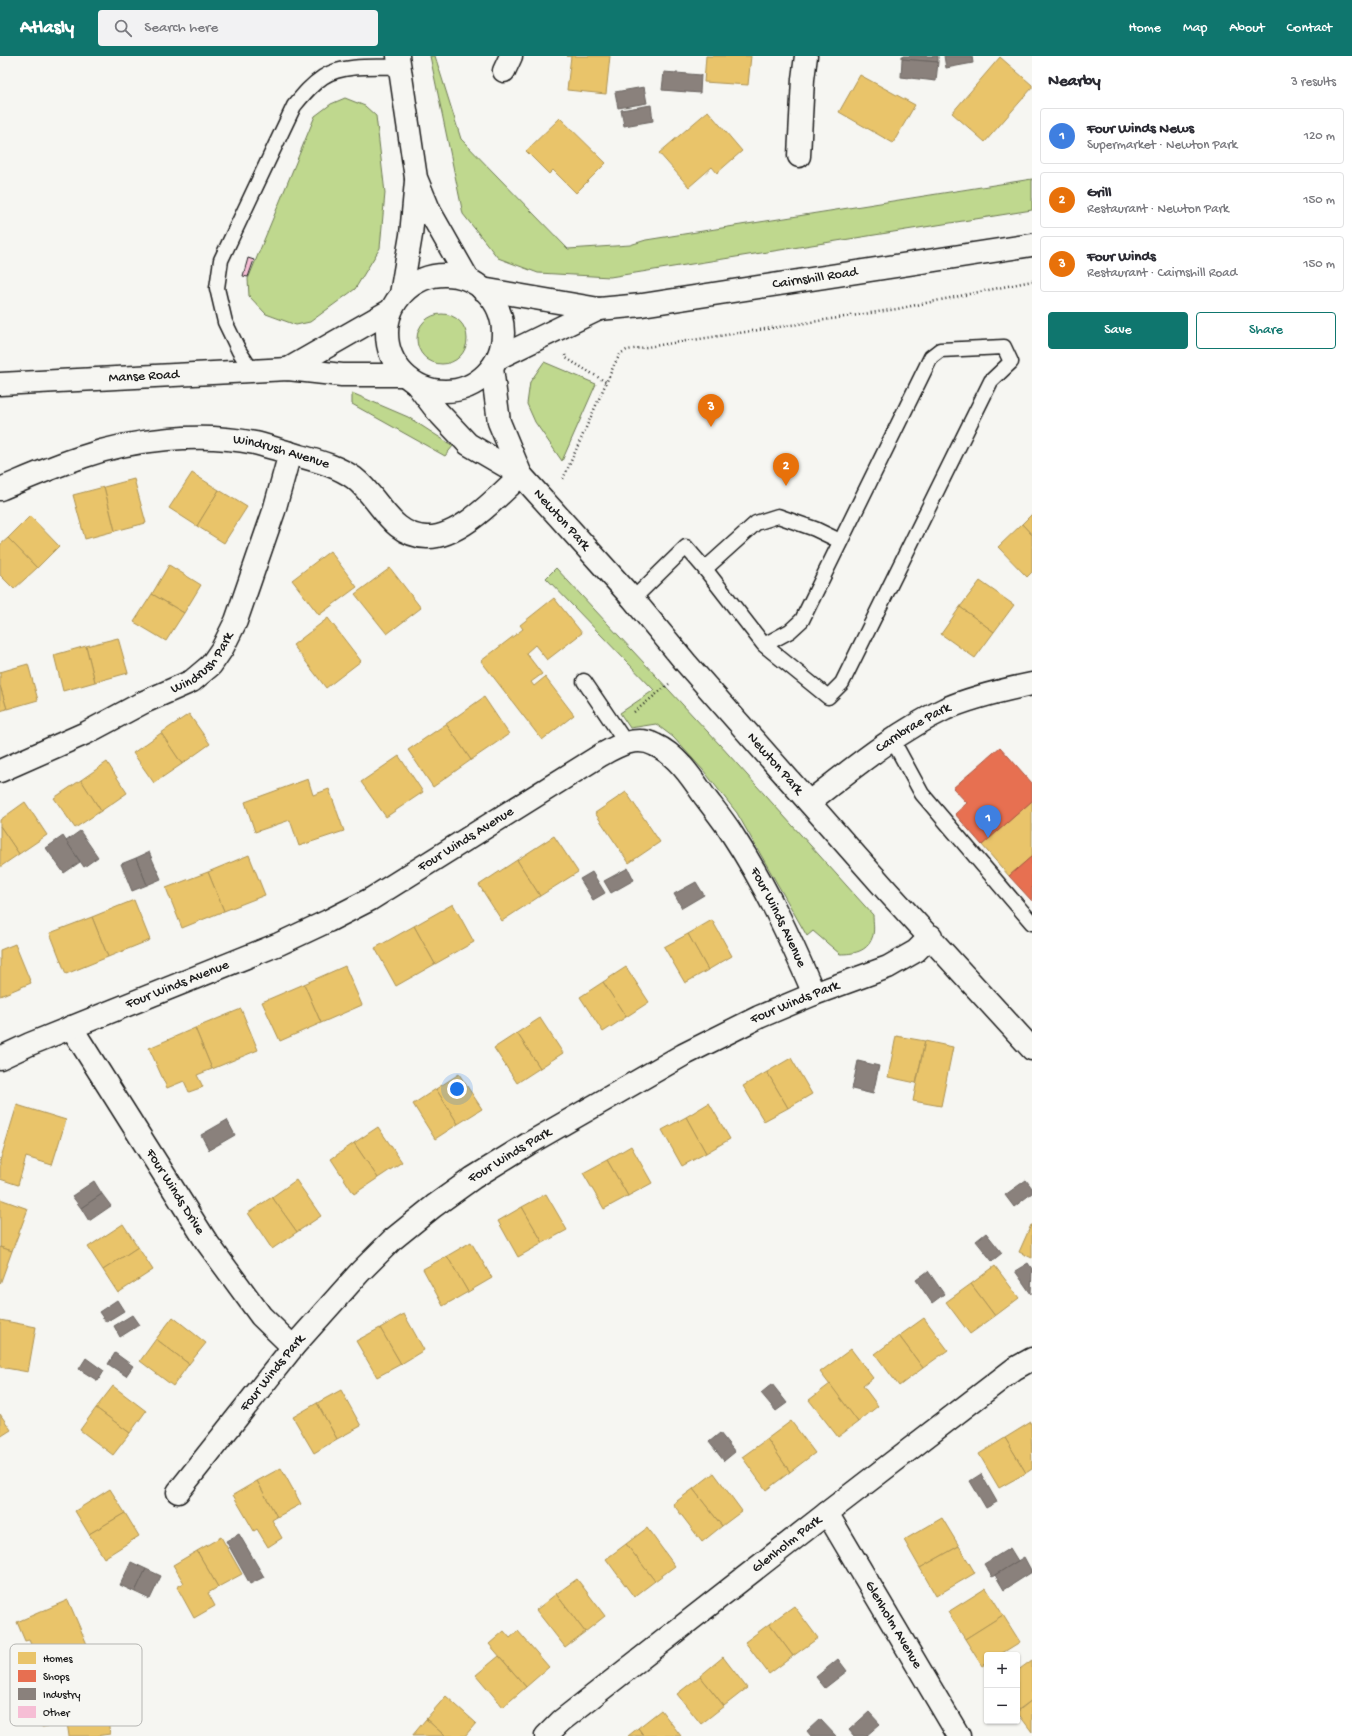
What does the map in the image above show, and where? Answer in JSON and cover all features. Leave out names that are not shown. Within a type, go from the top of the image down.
[{"type":"street","points":[[799,156],[803,79],[806,56]]},
{"type":"street","points":[[398,62],[416,178],[430,212],[475,284],[495,303],[502,321],[503,340],[495,363],[480,380],[466,388],[450,392],[433,391],[410,380],[393,361],[387,345],[386,327],[396,302],[411,235],[416,178]]},
{"type":"street","name":"Cairnshill Road","points":[[475,284],[599,309],[666,302],[1032,245]]},
{"type":"street","points":[[396,302],[414,283],[432,276],[450,275],[475,284]]},
{"type":"street","name":"Manse Road","points":[[288,368],[396,302]]},
{"type":"street","name":"Cairnshill Road","points":[[495,363],[599,309]]},
{"type":"street","name":"Newton Park","points":[[495,363],[499,422],[521,475]]},
{"type":"street","name":"Manse Road","points":[[0,384],[288,368],[342,375],[410,380]]},
{"type":"street","name":"Newton Park","points":[[410,380],[437,412],[468,444],[521,475],[633,599],[888,892],[931,936],[1032,1049]]},
{"type":"street","name":"Windrush Avenue","points":[[0,489],[81,457],[112,448],[188,438],[227,439],[255,443],[332,466],[354,478],[369,492],[394,525],[410,534],[427,537],[446,533],[466,523],[521,475]]},
{"type":"street","name":"Windrush Park","points":[[0,771],[86,734],[144,702],[192,681],[211,665],[222,649],[236,621],[272,519],[290,453]]},
{"type":"street","name":"Carnbrae Park","points":[[809,802],[892,739],[945,709],[995,692],[1032,684]]},
{"type":"street","name":"Four Winds Avenue","points":[[0,1058],[279,944],[328,921],[377,895],[601,755],[626,743],[642,741],[655,744],[671,755],[692,778],[732,833],[762,884],[790,938],[814,994]]},
{"type":"street","name":"Four Winds Park","points":[[178,1492],[292,1347],[360,1272],[392,1240],[434,1206],[473,1178],[528,1144],[683,1055],[759,1017],[814,994],[888,967],[916,951],[931,936]]},
{"type":"street","name":"Four Winds Drive","points":[[71,1028],[206,1241],[261,1316],[292,1347]]},
{"type":"street","name":"Glenholm Park","points":[[546,1736],[561,1721],[827,1513],[1014,1369],[1032,1359]]},
{"type":"street","name":"Glenholm Avenue","points":[[827,1513],[959,1736]]},
{"type":"lane","points":[[252,371],[239,351],[225,322],[217,288],[222,260],[284,127],[294,106],[309,88],[324,76],[338,70],[370,67],[398,62]]},
{"type":"lane","points":[[633,599],[686,547],[764,645],[828,697],[842,683],[991,381],[1011,362],[1004,347],[940,350],[931,357],[802,620],[790,631],[764,645]]},
{"type":"lane","points":[[705,569],[756,523],[778,516],[815,529],[840,541]]},
{"type":"lane","points":[[584,681],[626,743]]},
{"type":"lane","points":[[892,739],[922,794],[1032,923]]},
{"type":"path","points":[[550,507],[614,363],[621,353],[627,350],[897,310],[1032,282]]},
{"type":"path","points":[[564,353],[566,358],[606,382]]},
{"type":"path","points":[[626,743],[631,714],[670,683]]},
{"type":"green space","points":[[430,56],[435,56],[461,139],[568,249],[630,245],[646,240],[1032,179],[1032,210],[610,277],[538,273],[498,258],[463,214]]},
{"type":"green space","points":[[345,98],[365,106],[376,116],[385,193],[380,248],[355,289],[310,322],[296,325],[266,314],[249,296],[248,279],[315,116],[331,104]]},
{"type":"green space","points":[[437,314],[447,314],[460,321],[467,334],[467,344],[460,357],[447,364],[437,364],[428,360],[421,353],[417,344],[417,334],[421,325],[428,318]]},
{"type":"green space","points":[[544,362],[596,384],[562,461],[535,422],[527,404],[530,382]]},
{"type":"green space","points":[[352,393],[408,417],[453,446],[445,456],[352,404]]},
{"type":"green space","points":[[556,568],[720,745],[873,915],[873,936],[867,946],[855,953],[840,954],[813,931],[807,936],[737,813],[703,770],[673,737],[656,724],[630,728],[620,713],[654,690],[546,578]]},
{"type":"building: Homes","points":[[571,56],[610,56],[606,94],[567,90]]},
{"type":"building: Homes","points":[[706,56],[751,56],[748,85],[704,82]]},
{"type":"building: Homes","points":[[1000,57],[1032,85],[1032,88],[985,142],[952,113]]},
{"type":"building: Homes","points":[[860,75],[915,105],[893,143],[839,112]]},
{"type":"building: Homes","points":[[708,111],[742,151],[717,173],[712,167],[689,187],[659,153]]},
{"type":"building: Homes","points":[[560,118],[606,163],[576,193],[553,170],[549,174],[526,151]]},
{"type":"building: Homes","points":[[192,473],[219,490],[197,526],[169,508]]},
{"type":"building: Homes","points":[[134,479],[146,523],[115,531],[104,487]]},
{"type":"building: Homes","points":[[104,487],[115,531],[85,539],[73,495]]},
{"type":"building: Homes","points":[[219,490],[247,507],[224,543],[197,526]]},
{"type":"building: Homes","points":[[1032,514],[1032,535],[1022,524]]},
{"type":"building: Homes","points":[[30,516],[59,546],[37,568],[8,538]]},
{"type":"building: Homes","points":[[1022,524],[1032,535],[1032,572],[1027,577],[998,547]]},
{"type":"building: Homes","points":[[8,538],[37,568],[14,589],[0,575],[0,545]]},
{"type":"building: Homes","points":[[330,551],[357,587],[319,615],[292,580]]},
{"type":"building: Homes","points":[[169,565],[201,585],[184,613],[152,594]]},
{"type":"building: Homes","points":[[390,568],[421,608],[387,634],[355,594]]},
{"type":"building: Homes","points":[[980,581],[1014,605],[994,632],[960,607]]},
{"type":"building: Homes","points":[[152,594],[184,613],[166,641],[134,622]]},
{"type":"building: Homes","points":[[554,598],[582,633],[547,660],[535,645],[526,653],[542,674],[531,682],[534,686],[545,677],[574,715],[542,740],[481,661],[523,629],[520,625]]},
{"type":"building: Homes","points":[[960,607],[994,632],[975,658],[941,634]]},
{"type":"building: Homes","points":[[328,618],[361,661],[326,688],[293,645]]},
{"type":"building: Homes","points":[[118,638],[128,673],[95,682],[86,646]]},
{"type":"building: Homes","points":[[86,646],[95,682],[63,691],[54,655]]},
{"type":"building: Homes","points":[[28,664],[38,700],[7,709],[0,686],[0,672]]},
{"type":"building: Homes","points":[[0,686],[7,709],[0,711]]},
{"type":"building: Homes","points":[[484,697],[509,734],[471,760],[446,724]]},
{"type":"building: Homes","points":[[189,714],[210,744],[182,764],[161,733]]},
{"type":"building: Homes","points":[[446,724],[471,760],[433,787],[408,750]]},
{"type":"building: Homes","points":[[161,733],[182,764],[154,783],[133,753]]},
{"type":"building: Homes","points":[[399,756],[423,792],[386,817],[361,782]]},
{"type":"building: Homes","points":[[107,762],[127,793],[101,811],[81,780]]},
{"type":"building: Homes","points":[[308,779],[313,795],[329,789],[344,831],[299,846],[290,820],[255,832],[245,802]]},
{"type":"building: Homes","points":[[81,780],[101,811],[75,828],[54,798]]},
{"type":"building: Homes","points":[[626,792],[660,842],[629,863],[595,813]]},
{"type":"building: Homes","points":[[1032,801],[1032,856],[1009,876],[982,845]]},
{"type":"building: Homes","points":[[25,802],[47,835],[19,854],[0,826],[0,820]]},
{"type":"building: Homes","points":[[0,826],[19,854],[0,867]]},
{"type":"building: Homes","points":[[554,836],[578,872],[540,896],[517,860]]},
{"type":"building: Homes","points":[[249,855],[265,895],[224,911],[208,872]]},
{"type":"building: Homes","points":[[517,860],[540,896],[502,921],[479,885]]},
{"type":"building: Homes","points":[[208,872],[224,911],[182,928],[166,888]]},
{"type":"building: Homes","points":[[134,900],[150,940],[108,957],[92,917]]},
{"type":"building: Homes","points":[[453,904],[474,942],[435,964],[414,926]]},
{"type":"building: Homes","points":[[92,917],[108,957],[66,974],[50,933]]},
{"type":"building: Homes","points":[[712,920],[732,956],[708,970],[688,934]]},
{"type":"building: Homes","points":[[414,926],[435,964],[396,986],[375,948]]},
{"type":"building: Homes","points":[[688,934],[708,970],[685,983],[664,947]]},
{"type":"building: Homes","points":[[15,944],[31,983],[0,996],[0,950]]},
{"type":"building: Homes","points":[[345,966],[362,1005],[321,1023],[304,984]]},
{"type":"building: Homes","points":[[626,967],[649,1002],[626,1017],[603,982]]},
{"type":"building: Homes","points":[[603,982],[626,1017],[603,1032],[580,997]]},
{"type":"building: Homes","points":[[304,984],[321,1023],[280,1041],[262,1002]]},
{"type":"building: Homes","points":[[241,1009],[258,1050],[212,1069],[195,1028]]},
{"type":"building: Homes","points":[[540,1018],[563,1053],[540,1068],[517,1033]]},
{"type":"building: Homes","points":[[195,1028],[212,1069],[197,1075],[203,1087],[189,1092],[184,1081],[167,1088],[149,1048]]},
{"type":"building: Homes","points":[[517,1033],[540,1068],[517,1083],[494,1048]]},
{"type":"building: Homes","points":[[896,1036],[925,1041],[916,1083],[888,1077]]},
{"type":"building: Homes","points":[[925,1041],[953,1047],[941,1106],[913,1101]]},
{"type":"building: Homes","points":[[791,1058],[812,1094],[788,1108],[767,1072]]},
{"type":"building: Homes","points":[[767,1072],[788,1108],[764,1121],[743,1086]]},
{"type":"building: Homes","points":[[459,1074],[482,1109],[458,1124],[436,1089]]},
{"type":"building: Homes","points":[[436,1089],[458,1124],[435,1139],[413,1104]]},
{"type":"building: Homes","points":[[709,1103],[730,1139],[706,1153],[686,1117]]},
{"type":"building: Homes","points":[[17,1105],[66,1120],[52,1165],[26,1157],[18,1185],[0,1179],[0,1161]]},
{"type":"building: Homes","points":[[686,1117],[706,1153],[682,1166],[662,1130]]},
{"type":"building: Homes","points":[[378,1127],[402,1162],[378,1178],[354,1143]]},
{"type":"building: Homes","points":[[354,1143],[378,1178],[354,1194],[331,1159]]},
{"type":"building: Homes","points":[[631,1146],[652,1183],[628,1196],[607,1160]]},
{"type":"building: Homes","points":[[607,1160],[628,1196],[604,1209],[583,1173]]},
{"type":"building: Homes","points":[[296,1180],[321,1216],[297,1232],[272,1197]]},
{"type":"building: Homes","points":[[546,1194],[567,1230],[543,1243],[522,1207]]},
{"type":"building: Homes","points":[[272,1197],[297,1232],[272,1249],[248,1213]]},
{"type":"building: Homes","points":[[0,1199],[28,1209],[12,1251],[0,1247]]},
{"type":"building: Homes","points":[[522,1207],[543,1243],[518,1257],[498,1221]]},
{"type":"building: Homes","points":[[123,1224],[138,1247],[103,1270],[88,1247]]},
{"type":"building: Homes","points":[[1032,1225],[1032,1258],[1019,1252]]},
{"type":"building: Homes","points":[[471,1242],[492,1278],[468,1292],[447,1256]]},
{"type":"building: Homes","points":[[0,1247],[12,1251],[0,1284]]},
{"type":"building: Homes","points":[[138,1247],[153,1270],[118,1293],[103,1270]]},
{"type":"building: Homes","points":[[447,1256],[468,1292],[443,1306],[423,1269]]},
{"type":"building: Homes","points":[[995,1266],[1019,1298],[995,1316],[971,1284]]},
{"type":"building: Homes","points":[[971,1284],[995,1316],[970,1334],[946,1302]]},
{"type":"building: Homes","points":[[404,1314],[424,1350],[401,1364],[380,1328]]},
{"type":"building: Homes","points":[[173,1317],[206,1343],[189,1364],[156,1339]]},
{"type":"building: Homes","points":[[924,1318],[948,1350],[923,1368],[899,1336]]},
{"type":"building: Homes","points":[[0,1320],[36,1327],[28,1372],[0,1367]]},
{"type":"building: Homes","points":[[380,1328],[401,1364],[377,1377],[356,1341]]},
{"type":"building: Homes","points":[[899,1336],[923,1368],[899,1386],[875,1354]]},
{"type":"building: Homes","points":[[156,1339],[189,1364],[173,1386],[140,1361]]},
{"type":"building: Homes","points":[[851,1349],[873,1378],[863,1386],[878,1406],[858,1422],[820,1372]]},
{"type":"building: Homes","points":[[830,1384],[858,1422],[838,1437],[809,1400]]},
{"type":"building: Homes","points":[[113,1386],[146,1411],[130,1433],[96,1408]]},
{"type":"building: Homes","points":[[341,1390],[361,1426],[337,1439],[317,1403]]},
{"type":"building: Homes","points":[[317,1403],[337,1439],[314,1453],[293,1417]]},
{"type":"building: Homes","points":[[96,1408],[130,1433],[113,1455],[80,1430]]},
{"type":"building: Homes","points":[[0,1414],[11,1430],[0,1437]]},
{"type":"building: Homes","points":[[791,1421],[815,1453],[790,1472],[767,1439]]},
{"type":"building: Homes","points":[[1031,1422],[1032,1469],[1026,1473],[1005,1438]]},
{"type":"building: Homes","points":[[1005,1438],[1026,1473],[999,1488],[979,1454]]},
{"type":"building: Homes","points":[[767,1439],[790,1472],[766,1490],[742,1457]]},
{"type":"building: Homes","points":[[281,1468],[301,1504],[277,1517],[257,1481]]},
{"type":"building: Homes","points":[[714,1473],[742,1511],[722,1526],[693,1489]]},
{"type":"building: Homes","points":[[257,1481],[277,1517],[272,1520],[282,1538],[268,1547],[257,1529],[254,1531],[233,1495]]},
{"type":"building: Homes","points":[[110,1489],[125,1513],[89,1534],[75,1511]]},
{"type":"building: Homes","points":[[693,1489],[722,1526],[702,1542],[673,1504]]},
{"type":"building: Homes","points":[[125,1513],[139,1536],[104,1558],[89,1534]]},
{"type":"building: Homes","points":[[942,1518],[959,1546],[920,1568],[904,1540]]},
{"type":"building: Homes","points":[[647,1528],[675,1566],[655,1581],[626,1544]]},
{"type":"building: Homes","points":[[221,1537],[242,1574],[218,1587],[197,1551]]},
{"type":"building: Homes","points":[[626,1544],[655,1581],[634,1597],[606,1559]]},
{"type":"building: Homes","points":[[959,1546],[975,1573],[936,1596],[920,1568]]},
{"type":"building: Homes","points":[[197,1551],[218,1587],[208,1593],[215,1606],[194,1618],[177,1587],[184,1583],[173,1565]]},
{"type":"building: Homes","points":[[577,1579],[605,1616],[585,1632],[556,1594]]},
{"type":"building: Homes","points":[[986,1588],[1003,1615],[965,1639],[948,1612]]},
{"type":"building: Homes","points":[[556,1594],[585,1632],[565,1647],[536,1610]]},
{"type":"building: Homes","points":[[68,1600],[87,1644],[31,1644],[29,1640],[25,1641],[17,1622]]},
{"type":"building: Homes","points":[[794,1606],[818,1638],[793,1656],[769,1624]]},
{"type":"building: Homes","points":[[1003,1615],[1020,1642],[1004,1652],[984,1652],[984,1665],[982,1666],[965,1639]]},
{"type":"building: Homes","points":[[769,1624],[793,1656],[769,1674],[745,1642]]},
{"type":"building: Homes","points":[[504,1631],[510,1638],[518,1631],[549,1667],[526,1687],[489,1644]]},
{"type":"building: Homes","points":[[499,1656],[526,1687],[503,1707],[476,1675]]},
{"type":"building: Homes","points":[[723,1657],[747,1688],[724,1706],[700,1676]]},
{"type":"building: Homes","points":[[1032,1660],[1032,1700],[1020,1709],[1020,1688],[1020,1669]]},
{"type":"building: Homes","points":[[700,1676],[724,1706],[701,1724],[677,1694]]},
{"type":"building: Homes","points":[[446,1696],[476,1723],[465,1736],[445,1736],[426,1719]]},
{"type":"building: Homes","points":[[1032,1700],[1032,1732],[1020,1716],[1020,1710]]},
{"type":"building: Homes","points":[[661,1710],[681,1736],[644,1736],[638,1728]]},
{"type":"building: Homes","points":[[426,1719],[445,1736],[412,1736]]},
{"type":"building: Homes","points":[[67,1726],[109,1726],[110,1734],[96,1736],[69,1736]]},
{"type":"building: Homes","points":[[638,1728],[644,1736],[628,1736]]},
{"type":"building: Shops","points":[[1000,747],[1032,783],[1032,801],[982,845],[955,814],[967,803],[953,788]]},
{"type":"building: Shops","points":[[1032,856],[1032,901],[1009,876]]},
{"type":"building: Industry","points":[[902,56],[938,56],[938,62],[902,59]]},
{"type":"building: Industry","points":[[944,56],[972,56],[973,63],[946,68]]},
{"type":"building: Industry","points":[[902,59],[938,62],[936,81],[901,77]]},
{"type":"building: Industry","points":[[664,72],[701,75],[700,93],[662,90]]},
{"type":"building: Industry","points":[[644,87],[647,103],[618,108],[615,92]]},
{"type":"building: Industry","points":[[651,105],[653,121],[624,126],[621,110]]},
{"type":"building: Industry","points":[[80,831],[98,857],[84,867],[66,841]]},
{"type":"building: Industry","points":[[63,836],[80,862],[64,873],[46,848]]},
{"type":"building: Industry","points":[[149,852],[161,879],[147,885],[136,858]]},
{"type":"building: Industry","points":[[136,858],[147,885],[132,891],[121,864]]},
{"type":"building: Industry","points":[[628,868],[634,880],[611,893],[604,881]]},
{"type":"building: Industry","points":[[592,872],[605,893],[593,900],[580,879]]},
{"type":"building: Industry","points":[[696,882],[704,895],[682,908],[674,894]]},
{"type":"building: Industry","points":[[858,1061],[879,1066],[873,1094],[852,1089]]},
{"type":"building: Industry","points":[[227,1120],[235,1135],[209,1150],[201,1135]]},
{"type":"building: Industry","points":[[1026,1180],[1032,1188],[1032,1193],[1014,1207],[1005,1195]]},
{"type":"building: Industry","points":[[94,1181],[102,1194],[81,1208],[72,1196]]},
{"type":"building: Industry","points":[[102,1194],[111,1206],[89,1221],[81,1208]]},
{"type":"building: Industry","points":[[986,1233],[1002,1253],[992,1261],[976,1241]]},
{"type":"building: Industry","points":[[1028,1263],[1032,1269],[1031,1294],[1015,1271]]},
{"type":"building: Industry","points":[[928,1271],[944,1294],[932,1303],[916,1280]]},
{"type":"building: Industry","points":[[117,1300],[124,1311],[106,1322],[99,1312]]},
{"type":"building: Industry","points":[[132,1315],[139,1325],[120,1337],[114,1326]]},
{"type":"building: Industry","points":[[115,1353],[133,1366],[126,1376],[108,1364]]},
{"type":"building: Industry","points":[[86,1358],[104,1371],[98,1381],[79,1369]]},
{"type":"building: Industry","points":[[772,1384],[787,1403],[776,1411],[761,1393]]},
{"type":"building: Industry","points":[[720,1433],[735,1452],[724,1461],[709,1442]]},
{"type":"building: Industry","points":[[981,1474],[997,1502],[986,1508],[970,1481]]},
{"type":"building: Industry","points":[[239,1534],[264,1577],[250,1584],[226,1541]]},
{"type":"building: Industry","points":[[1010,1548],[1018,1561],[992,1577],[984,1564]]},
{"type":"building: Industry","points":[[1024,1557],[1032,1572],[1004,1590],[995,1575]]},
{"type":"building: Industry","points":[[131,1562],[146,1569],[135,1592],[120,1585]]},
{"type":"building: Industry","points":[[146,1569],[161,1576],[150,1599],[135,1592]]},
{"type":"building: Industry","points":[[838,1659],[847,1671],[825,1688],[816,1677]]},
{"type":"building: Industry","points":[[869,1712],[880,1724],[866,1736],[854,1736],[849,1730]]},
{"type":"building: Industry","points":[[820,1719],[836,1736],[811,1736],[807,1731]]},
{"type":"building: Other","points":[[248,258],[254,260],[248,277],[243,276]]},
{"type":"place","name":"Four Winds","points":[[711,427]]},
{"type":"place","name":"Grill","points":[[786,486]]},
{"type":"place","name":"Four Winds News","points":[[988,838]]}]
